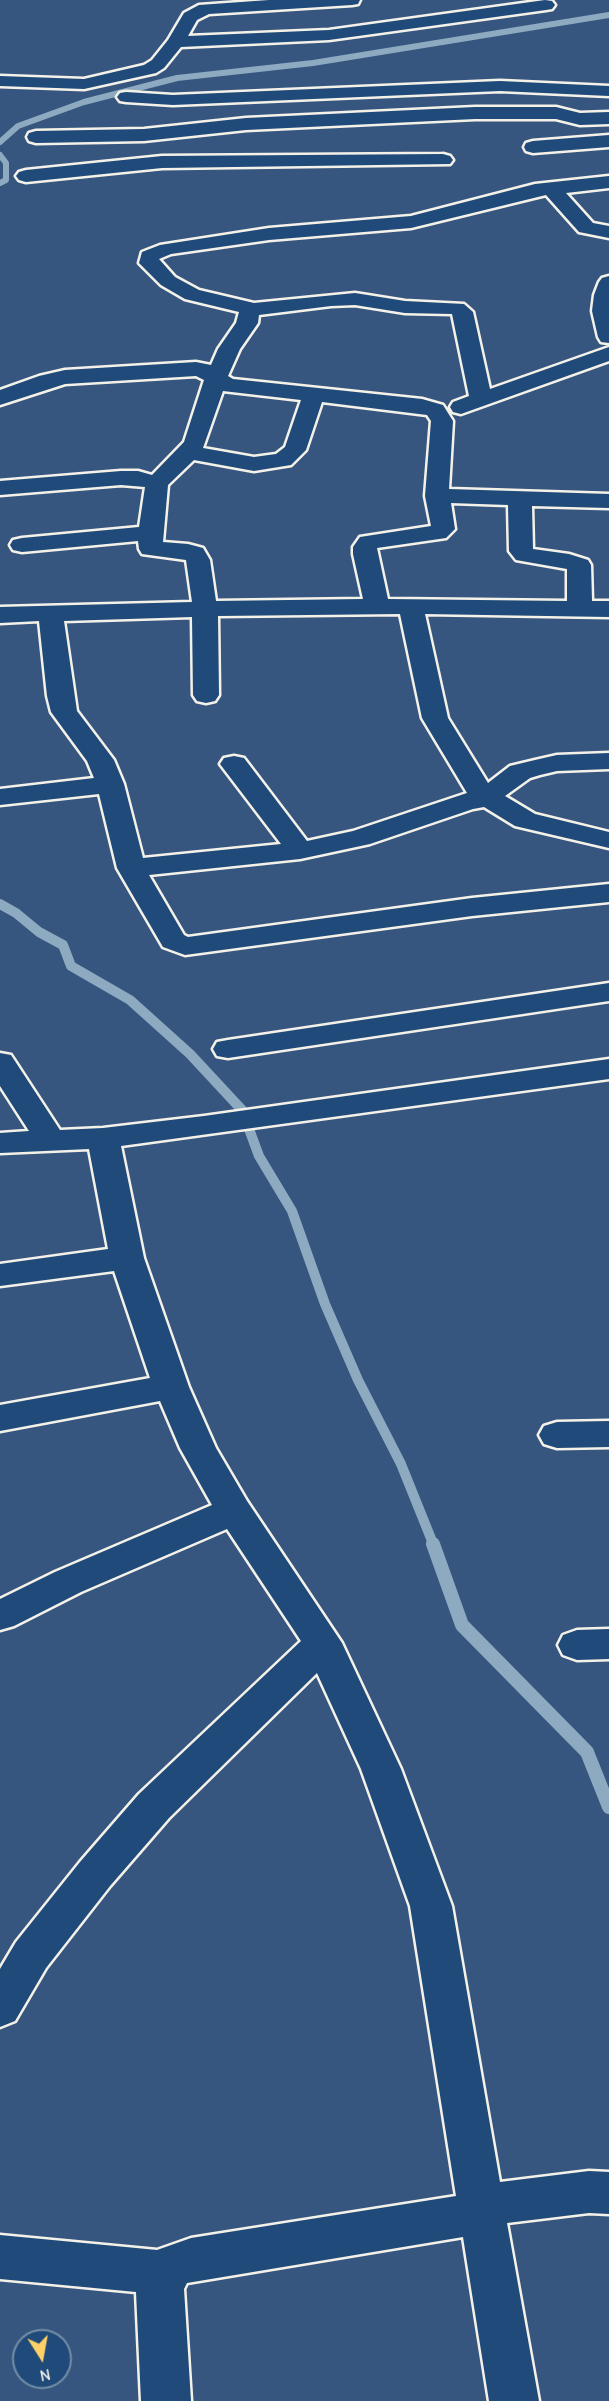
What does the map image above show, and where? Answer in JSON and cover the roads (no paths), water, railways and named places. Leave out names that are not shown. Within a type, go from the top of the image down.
[{"type":"street","points":[[0,81],[69,85],[119,77],[150,69],[158,64],[176,42],[189,17],[200,4],[352,0]]},
{"type":"street","points":[[176,42],[329,35],[546,5]]},
{"type":"street","points":[[126,97],[163,100],[413,80],[609,91]]},
{"type":"street","points":[[36,137],[144,135],[246,124],[484,113],[556,113],[580,119],[608,132]]},
{"type":"street","points":[[517,135],[608,132]]},
{"type":"street","points":[[533,147],[608,132]]},
{"type":"street","points":[[26,176],[162,162],[440,151],[459,209]]},
{"type":"street","points":[[481,399],[462,312],[457,308],[405,307],[355,299],[250,310],[244,306],[192,295],[161,275],[149,263],[149,256],[167,249],[269,234],[411,222],[551,188],[609,182]]},
{"type":"street","points":[[551,188],[586,228],[609,232]]},
{"type":"street","points":[[609,282],[604,295],[603,311],[609,337]]},
{"type":"street","points":[[206,694],[205,609],[198,560],[194,554],[183,550],[151,549],[150,533],[157,483],[189,452],[195,442],[216,378],[229,349],[248,323],[250,310]]},
{"type":"street","points":[[439,414],[609,354]]},
{"type":"street","points":[[0,398],[46,381],[81,375],[196,369],[204,370],[227,385],[422,406],[435,410],[442,421],[437,496],[443,517],[443,529],[437,533],[377,539],[369,542],[365,547],[367,568],[377,606]]},
{"type":"street","points":[[189,452],[254,464],[283,460],[295,450],[314,394]]},
{"type":"street","points":[[0,488],[121,478],[138,478],[157,483]]},
{"type":"street","points":[[437,496],[609,501]]},
{"type":"street","points":[[520,498],[521,550],[525,555],[569,561],[579,565],[580,608]]},
{"type":"street","points":[[22,545],[150,533]]},
{"type":"street","points":[[0,615],[377,606],[609,609]]},
{"type":"street","points":[[411,606],[435,718],[484,799]]},
{"type":"street","points":[[51,615],[60,696],[64,712],[99,760],[110,784],[131,868],[173,941],[185,946],[472,907],[609,893]]},
{"type":"street","points":[[484,799],[520,772],[557,763],[609,761]]},
{"type":"street","points":[[234,764],[300,851]]},
{"type":"street","points":[[0,797],[110,784]]},
{"type":"street","points":[[131,868],[300,851],[360,838],[469,801],[484,799],[496,802],[525,820],[609,840]]},
{"type":"street","points":[[228,1050],[609,992]]},
{"type":"street","points":[[0,1062],[51,1140]]},
{"type":"street","points":[[0,1143],[103,1138],[204,1126],[609,1069]]},
{"type":"street","points":[[103,1138],[128,1258],[171,1387],[198,1448],[234,1511],[323,1643],[381,1769],[431,1906],[514,2401]]},
{"type":"street","points":[[0,1275],[128,1258]]},
{"type":"street","points":[[0,1418],[171,1387]]},
{"type":"street","points":[[557,1435],[609,1434]]},
{"type":"street","points":[[0,1616],[68,1582],[234,1511]]},
{"type":"street","points":[[0,2008],[31,1955],[154,1806],[323,1643]]},
{"type":"street","points":[[166,2401],[160,2289],[165,2273],[171,2267],[191,2260],[481,2209],[588,2192],[609,2193]]},
{"type":"street","points":[[0,2257],[165,2273]]},
{"type":"waterway","points":[[0,142],[18,126],[84,102],[177,78],[313,63],[609,15]]},
{"type":"waterway","points":[[0,155],[6,163],[6,180],[0,183]]},
{"type":"waterway","points":[[0,904],[16,913],[39,932],[63,945],[71,966],[130,1000],[190,1054],[242,1110],[259,1156],[292,1211],[325,1304],[358,1380],[401,1464],[434,1546]]},
{"type":"waterway","points":[[433,1544],[462,1625],[587,1752],[609,1807]]}]
